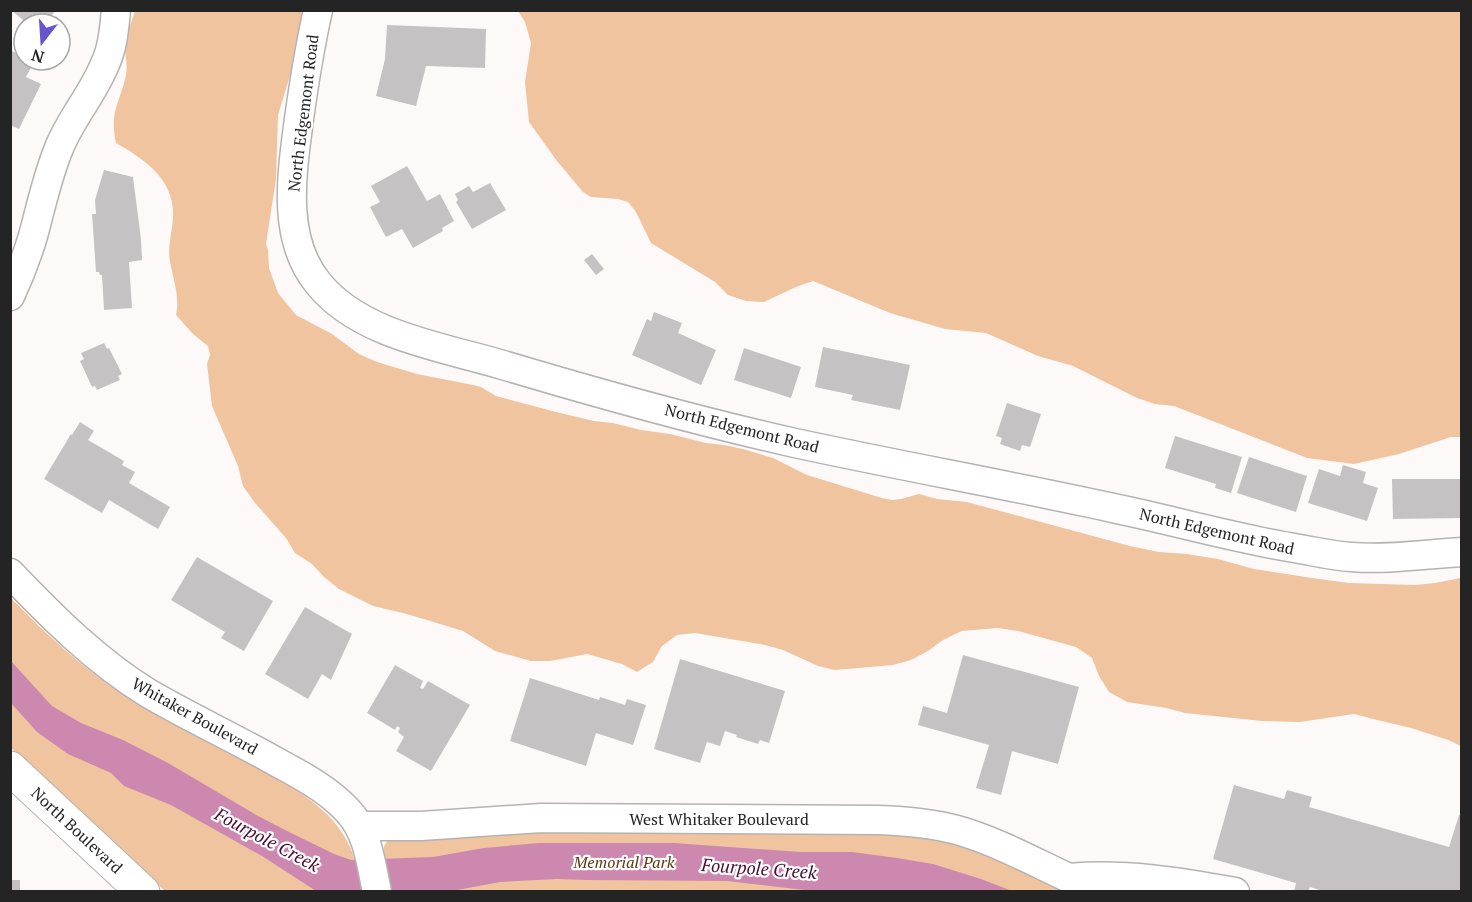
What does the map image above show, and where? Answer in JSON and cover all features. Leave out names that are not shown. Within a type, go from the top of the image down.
[{"type":"street","points":[[10,296],[27,254],[60,146],[106,63],[116,10]]},
{"type":"street","name":"North Edgemont Road","points":[[318,10],[302,93],[294,156],[292,195],[294,221],[298,244],[307,267],[319,285],[336,302],[358,317],[404,337],[567,384],[794,442],[1112,507],[1266,543],[1351,557],[1383,558],[1461,552]]},
{"type":"street","name":"Whitaker Boulevard","points":[[10,573],[65,628],[119,674],[189,716],[281,764],[338,800],[359,826],[369,855],[377,891]]},
{"type":"street","name":"North Boulevard","points":[[10,768],[144,891]]},
{"type":"street","name":"West Whitaker Boulevard","points":[[359,826],[421,826],[541,818],[915,822],[957,830],[992,843],[1094,891]]},
{"type":"street","name":"West Whitaker Boulevard","points":[[1069,878],[1091,876],[1149,879],[1235,891]]},
{"type":"green space","points":[[135,11],[304,11],[296,56],[278,115],[276,179],[266,244],[269,268],[278,293],[296,315],[332,334],[359,354],[417,374],[481,387],[496,396],[556,412],[743,449],[773,458],[807,475],[882,498],[892,500],[919,494],[937,499],[967,502],[1130,546],[1218,559],[1254,569],[1312,578],[1349,583],[1415,585],[1461,578],[1461,746],[1411,728],[1354,714],[1300,722],[1262,721],[1185,713],[1127,702],[1109,692],[1092,658],[1076,647],[1018,631],[998,628],[962,631],[911,660],[893,665],[835,670],[818,666],[783,650],[765,645],[695,633],[677,635],[662,646],[653,662],[637,672],[622,664],[587,654],[550,661],[531,661],[495,651],[463,631],[373,606],[339,589],[312,564],[295,553],[286,538],[243,486],[238,466],[212,406],[207,364],[210,355],[208,346],[193,334],[176,315],[177,294],[169,255],[172,202],[163,181],[147,163],[116,143],[114,132],[116,108],[127,71],[125,42]]},
{"type":"green space","points":[[518,11],[1461,11],[1461,437],[1451,437],[1399,454],[1354,464],[1307,458],[1174,406],[1155,404],[1137,398],[1073,366],[1038,356],[986,333],[945,329],[890,313],[813,281],[764,302],[746,301],[728,295],[715,282],[651,243],[636,212],[628,202],[591,197],[583,192],[557,161],[529,122],[525,82],[531,43],[525,22]]},
{"type":"green space","points":[[10,597],[66,651],[112,687],[165,719],[278,779],[313,802],[328,815],[350,847],[361,891],[166,892],[11,748]]},
{"type":"green space","name":"Memorial Park","points":[[544,831],[922,835],[963,845],[1000,859],[1065,891],[393,891],[384,852],[384,846],[388,840]]},
{"type":"water","name":"Fourpole Creek","points":[[10,660],[52,706],[81,723],[123,740],[168,763],[287,831],[351,860],[433,857],[484,848],[539,843],[674,843],[801,852],[852,852],[897,858],[933,864],[1012,891],[827,892],[727,881],[557,879],[500,882],[452,891],[316,891],[262,856],[171,805],[124,786],[111,773],[68,754],[37,732],[11,703]]},
{"type":"building","points":[[11,10],[56,10],[54,12],[13,12]]},
{"type":"building","points":[[387,25],[486,29],[485,68],[426,66],[416,106],[376,96],[385,59]]},
{"type":"building","points":[[10,50],[12,51],[12,72],[29,72],[26,77],[41,84],[19,129],[10,125]]},
{"type":"building","points":[[407,166],[427,201],[440,194],[454,221],[442,228],[443,231],[413,248],[402,229],[386,237],[370,207],[380,202],[371,186]]},
{"type":"building","points":[[104,170],[133,177],[142,260],[129,262],[132,308],[104,310],[102,275],[96,272],[92,214],[96,214],[95,200]]},
{"type":"building","points":[[490,183],[506,210],[472,229],[456,202],[458,200],[455,194],[469,186],[473,192]]},
{"type":"building","points":[[592,254],[604,269],[596,275],[584,260]]},
{"type":"building","points":[[654,312],[682,323],[678,333],[716,350],[701,385],[632,355],[647,319],[651,321]]},
{"type":"building","points":[[104,343],[107,349],[109,348],[122,374],[118,376],[120,380],[97,390],[95,386],[92,387],[80,361],[84,359],[81,353]]},
{"type":"building","points":[[823,347],[910,365],[900,410],[851,400],[853,395],[815,387]]},
{"type":"building","points":[[744,348],[801,367],[791,398],[734,380]]},
{"type":"building","points":[[1007,403],[1041,414],[1030,447],[1022,445],[1020,451],[1000,444],[1002,438],[996,436]]},
{"type":"building","points":[[80,422],[94,431],[88,440],[124,461],[122,465],[135,472],[129,483],[170,507],[158,529],[109,500],[102,513],[44,479]]},
{"type":"building","points":[[1175,436],[1242,457],[1231,493],[1215,488],[1216,484],[1165,468]]},
{"type":"building","points":[[1249,457],[1307,476],[1296,512],[1237,493]]},
{"type":"building","points":[[1343,465],[1366,472],[1363,483],[1378,488],[1367,521],[1308,503],[1319,469],[1340,476]]},
{"type":"building","points":[[1392,479],[1462,479],[1462,518],[1393,519]]},
{"type":"building","points":[[197,557],[273,601],[244,651],[221,638],[225,632],[171,600]]},
{"type":"building","points":[[305,607],[352,634],[331,680],[322,674],[308,699],[265,674]]},
{"type":"building","points":[[963,655],[1079,687],[1058,764],[1012,751],[1001,795],[976,788],[989,745],[918,725],[923,706],[947,713]]},
{"type":"building","points":[[680,659],[785,691],[769,743],[760,740],[758,744],[725,731],[720,746],[707,742],[700,763],[654,749]]},
{"type":"building","points":[[395,665],[423,681],[420,688],[423,689],[428,681],[470,705],[431,771],[396,751],[404,737],[398,732],[400,728],[397,726],[395,730],[367,713]]},
{"type":"building","points":[[530,678],[599,700],[600,697],[625,705],[627,699],[646,705],[633,745],[596,733],[586,766],[510,741]]},
{"type":"building","points":[[1234,785],[1284,799],[1287,790],[1312,797],[1309,807],[1449,847],[1459,815],[1462,816],[1462,892],[1326,892],[1310,887],[1308,892],[1294,892],[1296,883],[1213,859]]},
{"type":"building","points":[[10,880],[20,880],[20,892],[10,892]]}]
